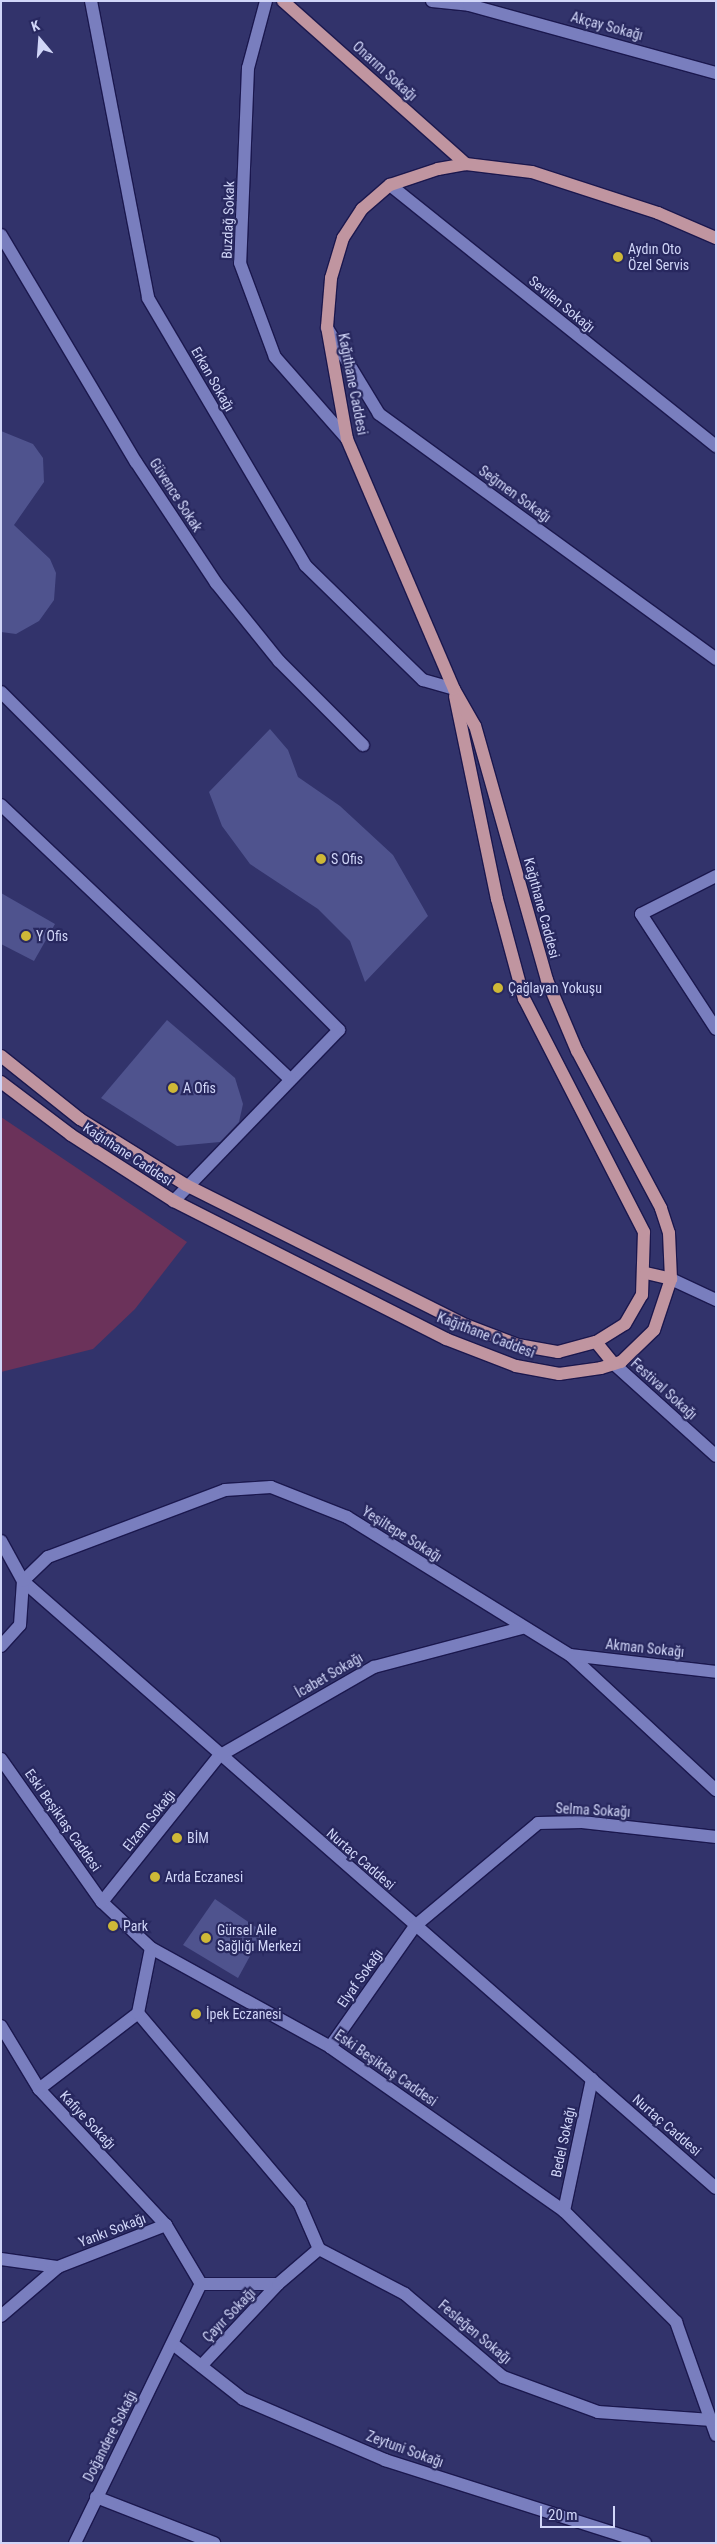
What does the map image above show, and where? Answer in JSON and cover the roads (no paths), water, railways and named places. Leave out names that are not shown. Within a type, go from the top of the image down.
[{"type":"main road","name":"Onarım Sokağı","points":[[283,1],[466,164]]},
{"type":"main road","name":"Kağıthane Caddesi","points":[[1,1082],[71,1136],[174,1201],[446,1339],[516,1366],[559,1374],[614,1364],[636,1350],[654,1330],[671,1279],[669,1233],[661,1208],[562,1020],[529,922],[476,726],[454,689],[347,439],[327,327],[331,278],[343,238],[362,209],[390,185],[466,164],[532,172],[578,185],[716,238]]},
{"type":"main road","name":"Kağıthane Caddesi","points":[[1,1056],[80,1119],[186,1185],[334,1262],[518,1345],[558,1352],[596,1342],[625,1324],[635,1311],[646,1273],[644,1232],[634,1206],[548,1053],[524,999],[497,899],[454,689]]},
{"type":"main road","points":[[646,1273],[671,1279]]},
{"type":"main road","points":[[596,1342],[614,1364]]},
{"type":"street","name":"Erkan Sokağı","points":[[91,1],[148,298],[305,565],[423,680],[454,689]]},
{"type":"street","name":"Buzdağ Sokak","points":[[266,1],[248,68],[240,263],[275,357],[347,439]]},
{"type":"street","name":"Akçay Sokağı","points":[[432,1],[469,5],[716,73]]},
{"type":"street","name":"Sevilen Sokağı","points":[[390,185],[716,446]]},
{"type":"street","name":"Güvence Sokak","points":[[1,235],[136,462],[216,583],[279,661],[363,745]]},
{"type":"street","name":"Seğmen Sokağı","points":[[327,327],[379,414],[716,659]]},
{"type":"street","points":[[1,692],[339,1030],[186,1185],[174,1201]]},
{"type":"street","points":[[1,805],[290,1079]]},
{"type":"street","points":[[716,876],[641,914],[716,1029]]},
{"type":"street","points":[[671,1279],[716,1300]]},
{"type":"street","name":"Festival Sokağı","points":[[614,1364],[716,1456]]},
{"type":"street","name":"Yeşiltepe Sokağı","points":[[24,1581],[48,1557],[225,1490],[271,1487],[347,1517],[522,1628],[570,1655],[716,1790]]},
{"type":"street","name":"Nurtaç Caddesi","points":[[1,1541],[24,1581],[219,1756],[716,2188]]},
{"type":"street","points":[[1,1646],[20,1625],[24,1581]]},
{"type":"street","name":"İcabet Sokağı","points":[[219,1756],[374,1666],[522,1628]]},
{"type":"street","name":"Akman Sokağı","points":[[570,1655],[716,1672]]},
{"type":"street","name":"Elzem Sokağı","points":[[102,1902],[219,1756]]},
{"type":"street","name":"Eski Beşiktaş Caddesi","points":[[1,1759],[102,1902],[151,1948],[330,2047],[564,2211],[676,2322],[716,2435]]},
{"type":"street","name":"Selma Sokağı","points":[[415,1926],[538,1823],[582,1822],[716,1837]]},
{"type":"street","name":"Elyaf Sokağı","points":[[330,2047],[415,1926]]},
{"type":"street","points":[[39,2089],[138,2013],[151,1948]]},
{"type":"street","points":[[138,2013],[300,2206],[319,2249]]},
{"type":"street","name":"Kafiye Sokağı","points":[[1,2026],[39,2089],[166,2225]]},
{"type":"street","name":"Bedel Sokağı","points":[[564,2211],[592,2079]]},
{"type":"street","name":"Yankı Sokağı","points":[[1,2260],[58,2267],[166,2225],[201,2284]]},
{"type":"street","name":"Çayır Sokağı","points":[[201,2366],[278,2284],[319,2249]]},
{"type":"street","name":"Fesleğen Sokağı","points":[[319,2249],[405,2294],[503,2376],[598,2412],[712,2420]]},
{"type":"street","points":[[1,2316],[58,2267]]},
{"type":"street","name":"Çayır Sokağı","points":[[173,2344],[201,2284],[278,2284]]},
{"type":"street","name":"Zeytuni Sokağı","points":[[173,2344],[243,2399],[385,2460],[645,2543]]},
{"type":"street","name":"Doğandere Sokağı","points":[[75,2543],[173,2344]]},
{"type":"street","points":[[96,2497],[214,2543]]},
{"type":"place","name":"Aydın Oto Özel Servis","points":[[618,257]]},
{"type":"place","name":"S Ofis","points":[[321,859]]},
{"type":"place","name":"Y Ofis","points":[[26,936]]},
{"type":"place","name":"Çağlayan Yokuşu","points":[[498,988]]},
{"type":"place","name":"A Ofis","points":[[173,1088]]},
{"type":"place","name":"BİM","points":[[177,1838]]},
{"type":"place","name":"Arda Eczanesi","points":[[155,1877]]},
{"type":"place","name":"Park","points":[[113,1926]]},
{"type":"place","name":"Gürsel Aile Sağlığı Merkezi","points":[[206,1938]]},
{"type":"place","name":"İpek Eczanesi","points":[[196,2014]]}]
